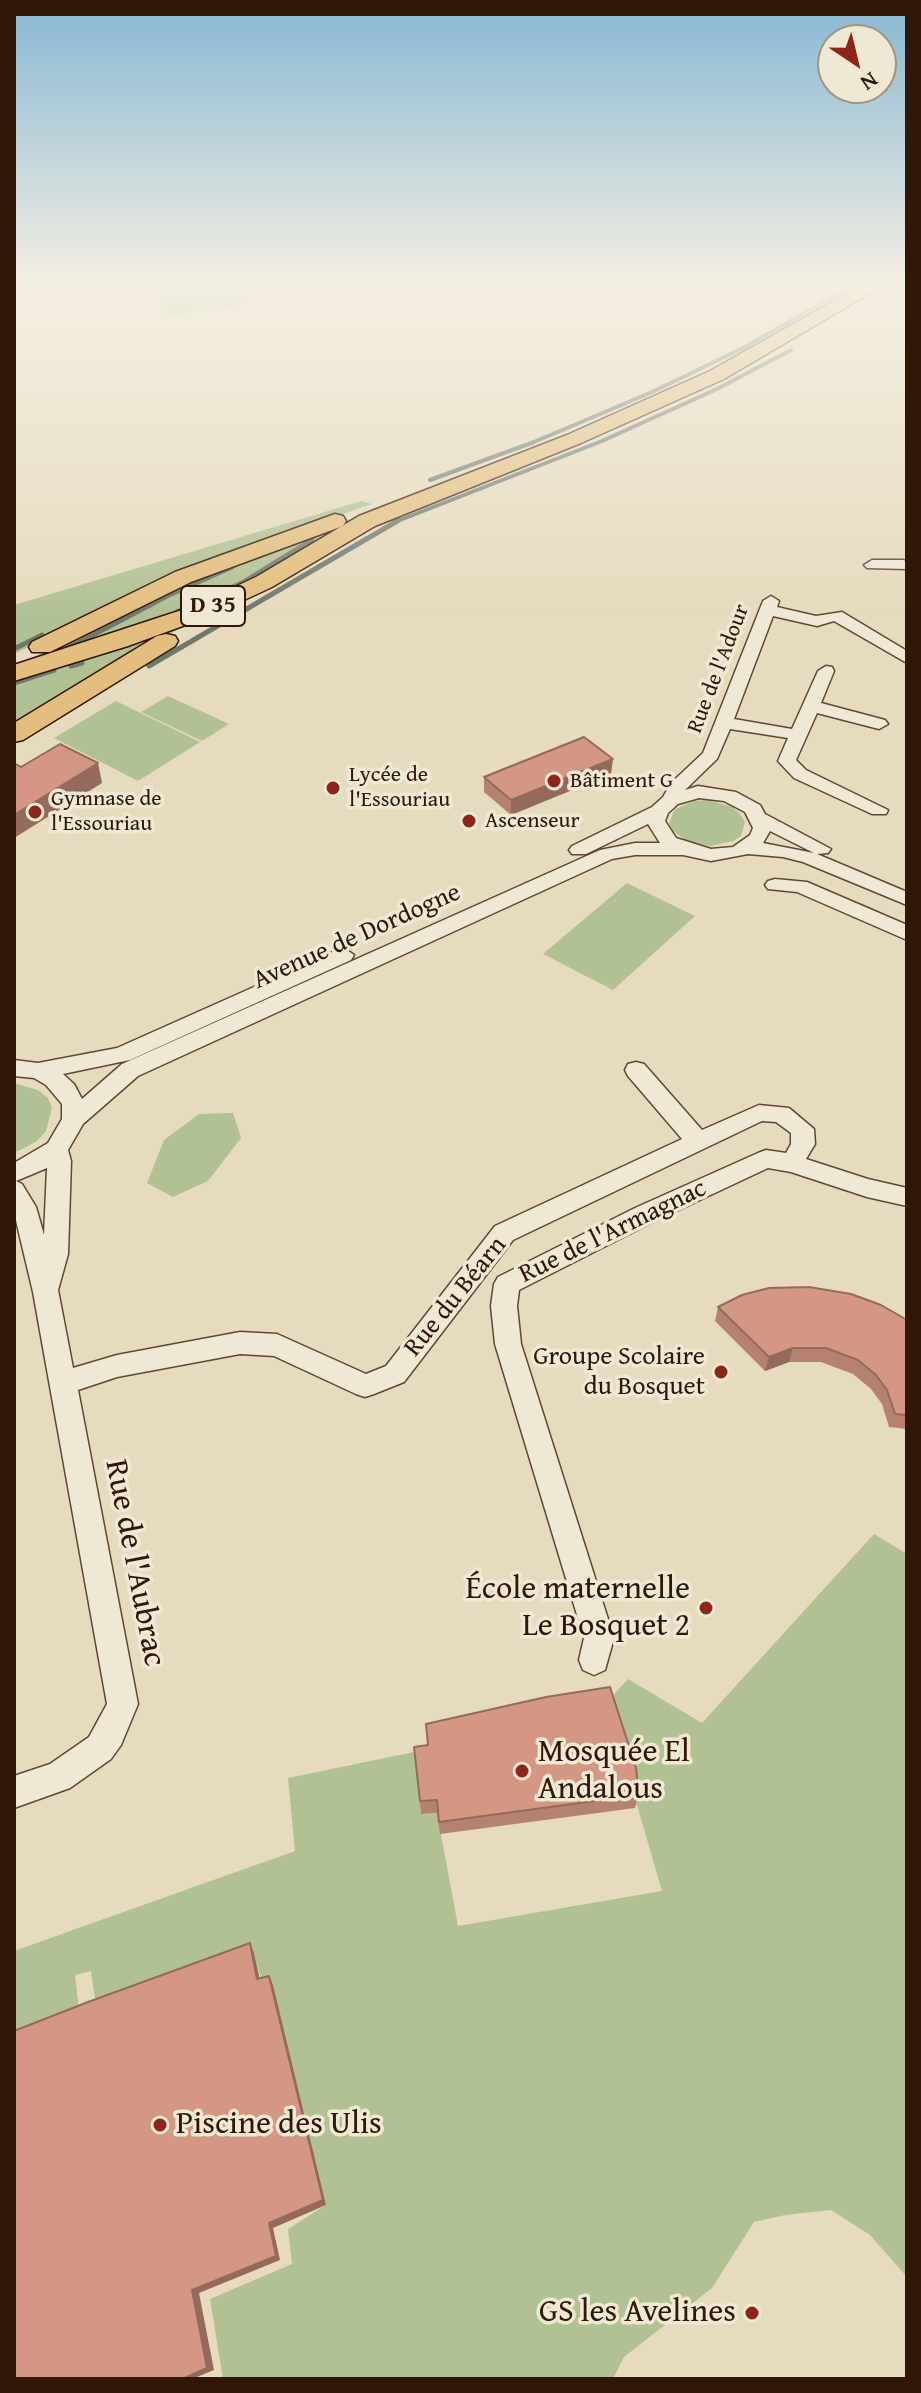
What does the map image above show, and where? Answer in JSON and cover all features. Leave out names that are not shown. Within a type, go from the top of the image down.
[{"type":"main road","name":"D 35","points":[[14,660],[183,577],[239,554],[504,465],[574,439],[675,394]]},
{"type":"main road","name":"D 35","points":[[14,673],[156,629],[264,582],[367,521],[504,465]]},
{"type":"main road","points":[[14,734],[264,582]]},
{"type":"street","points":[[872,565],[906,565]]},
{"type":"street","points":[[839,598],[836,615],[907,658]]},
{"type":"street","name":"Rue de l'Adour","points":[[665,805],[677,787],[711,755],[769,606],[817,621],[836,615]]},
{"type":"street","points":[[826,671],[787,761],[800,774],[879,810]]},
{"type":"street","points":[[812,706],[879,724]]},
{"type":"street","points":[[725,723],[799,735]]},
{"type":"street","name":"Rue de l'Adour","points":[[711,755],[719,776],[743,802]]},
{"type":"street","points":[[907,887],[791,836],[759,818],[743,802],[714,793],[684,795],[665,805],[656,821],[669,842],[683,849],[711,855],[725,855],[747,848],[783,851],[810,858],[907,899]]},
{"type":"street","name":"Avenue de Dordogne","points":[[38,1071],[122,1055],[440,914],[665,805]]},
{"type":"street","points":[[747,848],[758,838],[762,828],[759,818]]},
{"type":"street","name":"Avenue de Dordogne","points":[[56,1149],[73,1119],[130,1070],[607,854],[635,849],[683,849]]},
{"type":"street","points":[[775,885],[800,886],[907,933]]},
{"type":"street","points":[[14,1068],[38,1071],[54,1079],[66,1090],[73,1104],[73,1119]]},
{"type":"street","points":[[636,1070],[687,1131],[700,1141]]},
{"type":"street","name":"Rue du Béarn","points":[[63,1383],[117,1366],[240,1343],[277,1345],[365,1386],[395,1374],[504,1233],[759,1113],[781,1114],[802,1129],[803,1144],[792,1163]]},
{"type":"street","points":[[14,1173],[42,1160],[56,1149]]},
{"type":"street","name":"Rue de l'Aubrac","points":[[46,1292],[56,1254],[59,1161],[56,1149]]},
{"type":"street","name":"Rue de l'Armagnac","points":[[594,1660],[599,1638],[508,1344],[504,1306],[507,1284],[644,1215],[766,1159],[792,1163],[867,1188],[907,1197]]},
{"type":"street","name":"Rue de l'Aubrac","points":[[14,1190],[27,1214],[46,1292],[123,1704],[100,1748],[59,1777],[14,1792]]},
{"type":"green space","points":[[410,499],[194,611],[14,667],[189,580],[298,537]]},
{"type":"green space","points":[[361,501],[372,504],[206,562],[14,654],[14,605]]},
{"type":"green space","points":[[197,618],[103,674],[14,729],[14,677]]},
{"type":"green space","points":[[168,696],[229,724],[202,741],[141,712]]},
{"type":"green space","points":[[116,701],[200,742],[138,781],[54,738]]},
{"type":"green space","points":[[708,800],[732,807],[740,814],[745,822],[741,836],[711,846],[688,842],[672,830],[669,823],[675,809],[695,801]]},
{"type":"green space","points":[[627,883],[695,916],[613,990],[543,954]]},
{"type":"green space","points":[[14,1083],[38,1090],[48,1098],[52,1108],[46,1131],[36,1142],[14,1153]]},
{"type":"green space","points":[[233,1113],[241,1138],[208,1181],[173,1197],[147,1183],[164,1140],[199,1114]]},
{"type":"green space","points":[[874,1534],[907,1554],[907,2277],[870,2235],[831,2210],[785,2215],[754,2222],[712,2288],[624,2357],[613,2379],[223,2379],[210,2299],[292,2264],[288,2229],[326,2205],[254,1954],[97,2012],[91,1971],[75,1975],[80,2018],[14,2044],[14,1951],[295,1851],[288,1778],[414,1752],[421,1814],[437,1813],[458,1926],[662,1891],[607,1702],[628,1679],[702,1723]]},
{"type":"building","points":[[584,737],[613,759],[511,800],[484,777]]},
{"type":"building","points":[[60,744],[98,763],[14,815],[14,763],[21,767]]},
{"type":"building","points":[[809,1287],[851,1294],[881,1305],[907,1320],[907,1415],[895,1414],[887,1390],[876,1375],[858,1360],[826,1348],[793,1348],[769,1357],[718,1307],[742,1295],[769,1288]]},
{"type":"building","name":"Mosquée El Andalous","points":[[610,1687],[636,1768],[639,1795],[439,1822],[437,1800],[420,1801],[414,1747],[428,1745],[426,1724],[546,1697]]},
{"type":"building","name":"Piscine des Ulis","points":[[250,1943],[257,1979],[269,1976],[323,2200],[269,2223],[276,2256],[192,2290],[207,2368],[182,2379],[14,2379],[14,2031]]},
{"type":"waterway","points":[[430,480],[534,442],[648,394]]},
{"type":"waterway","points":[[397,521],[602,441],[707,394]]},
{"type":"waterway","points":[[149,666],[397,521]]},
{"type":"waterway","points":[[177,612],[244,582],[312,540]]},
{"type":"waterway","points":[[66,649],[169,595],[232,567]]},
{"type":"waterway","points":[[14,649],[42,635]]},
{"type":"waterway","points":[[71,666],[82,663]]},
{"type":"waterway","points":[[14,683],[54,670]]},
{"type":"place","name":"Bâtiment G","points":[[554,781]]},
{"type":"place","name":"Lycée de l'Essouriau","points":[[333,788]]},
{"type":"place","name":"Gymnase de l'Essouriau","points":[[35,812]]},
{"type":"place","name":"Ascenseur","points":[[469,821]]},
{"type":"place","name":"Groupe Scolaire du Bosquet","points":[[721,1372]]},
{"type":"place","name":"École maternelle Le Bosquet 2","points":[[706,1608]]},
{"type":"place","name":"Mosquée El Andalous","points":[[522,1771]]},
{"type":"place","name":"Piscine des Ulis","points":[[160,2125]]},
{"type":"place","name":"GS les Avelines","points":[[752,2313]]}]
